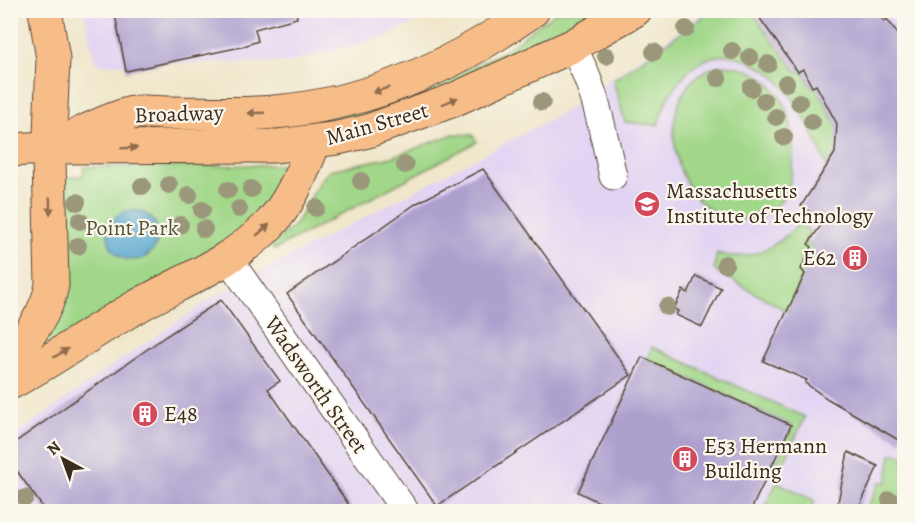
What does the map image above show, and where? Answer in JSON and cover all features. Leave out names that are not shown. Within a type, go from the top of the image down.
[{"type":"main road","points":[[10,359],[35,326],[51,292],[49,148],[53,59],[45,10]]},
{"type":"main road","name":"Main Street","points":[[314,107],[370,94],[442,65],[477,48],[533,10]]},
{"type":"main road","name":"Main Street","points":[[10,383],[137,307],[227,257],[260,233],[279,214],[296,187],[314,143],[368,131],[451,101],[572,46],[635,10]]},
{"type":"main road","name":"Broadway","points":[[49,148],[130,113],[251,113],[314,107]]},
{"type":"main road","name":"Broadway","points":[[10,150],[260,147],[314,143]]},
{"type":"street","points":[[572,46],[580,60],[600,119],[613,176]]},
{"type":"street","name":"Wadsworth Street","points":[[227,257],[406,512]]},
{"type":"street","points":[[10,503],[16,512]]},
{"type":"shaded area","points":[[83,11],[435,11],[391,35],[290,62],[96,64]]},
{"type":"shaded area","name":"Massachusetts Institute of Technology","points":[[707,11],[904,11],[904,511],[11,511],[10,439],[116,363],[217,295],[562,113]]},
{"type":"shaded area","points":[[11,245],[22,262],[16,284],[11,291]]},
{"type":"green space","points":[[557,11],[612,11],[411,102],[342,122],[295,131],[133,133],[134,126],[451,78],[504,51]]},
{"type":"green space","points":[[712,11],[751,11],[797,73],[803,71],[812,88],[816,87],[848,148],[827,166],[804,118],[782,85],[766,70],[736,57],[720,56],[705,60],[692,68],[671,94],[658,125],[625,122],[613,80]]},
{"type":"green space","points":[[723,65],[755,73],[767,82],[777,92],[790,120],[793,153],[790,184],[780,203],[761,216],[750,219],[723,216],[700,202],[685,179],[676,152],[674,123],[681,97],[697,76]]},
{"type":"green space","points":[[454,134],[473,135],[477,142],[274,250],[271,245],[295,225],[321,180],[330,170],[392,157]]},
{"type":"green space","name":"Point Park","points":[[284,165],[289,168],[288,174],[249,228],[33,354],[59,317],[69,289],[72,258],[66,178],[83,175],[84,167]]},
{"type":"green space","points":[[799,224],[810,231],[804,242],[814,248],[787,311],[714,270],[717,253],[740,256],[762,251],[782,239]]},
{"type":"green space","points":[[652,347],[805,417],[779,472],[773,469],[793,426],[647,359]]},
{"type":"green space","points":[[891,454],[904,455],[904,511],[865,511],[880,482],[887,482]]},
{"type":"green space","points":[[777,482],[815,501],[810,511],[763,511]]},
{"type":"water","points":[[128,210],[138,210],[151,217],[158,230],[158,240],[151,253],[138,260],[128,260],[119,256],[112,249],[108,240],[108,230],[112,221],[119,214]]},
{"type":"building","points":[[114,10],[296,10],[297,18],[255,29],[258,41],[241,47],[126,71]]},
{"type":"building","name":"E62","points":[[754,10],[876,10],[884,21],[887,19],[904,42],[904,427],[902,442],[828,399],[805,383],[807,380],[763,361],[805,274],[801,269],[812,247],[808,244],[824,221],[801,206],[835,153],[837,124],[816,85],[812,87],[803,69],[798,72]]},
{"type":"building","points":[[483,169],[631,375],[437,506],[287,294],[417,203]]},
{"type":"building","points":[[696,276],[721,288],[702,327],[676,315],[678,311],[674,309],[683,290],[688,293]]},
{"type":"building","name":"E48","points":[[221,300],[280,381],[268,389],[354,512],[46,512],[10,461],[10,446]]},
{"type":"building","name":"E53 Hermann Building","points":[[642,357],[791,425],[750,512],[619,512],[578,492]]},
{"type":"building","points":[[848,452],[878,466],[857,512],[836,512]]},
{"type":"place","name":"Massachusetts Institute of Technology","points":[[647,204]]},
{"type":"place","name":"E62","points":[[855,258]]},
{"type":"place","name":"E48","points":[[145,414]]},
{"type":"place","name":"E53 Hermann Building","points":[[685,459]]}]
